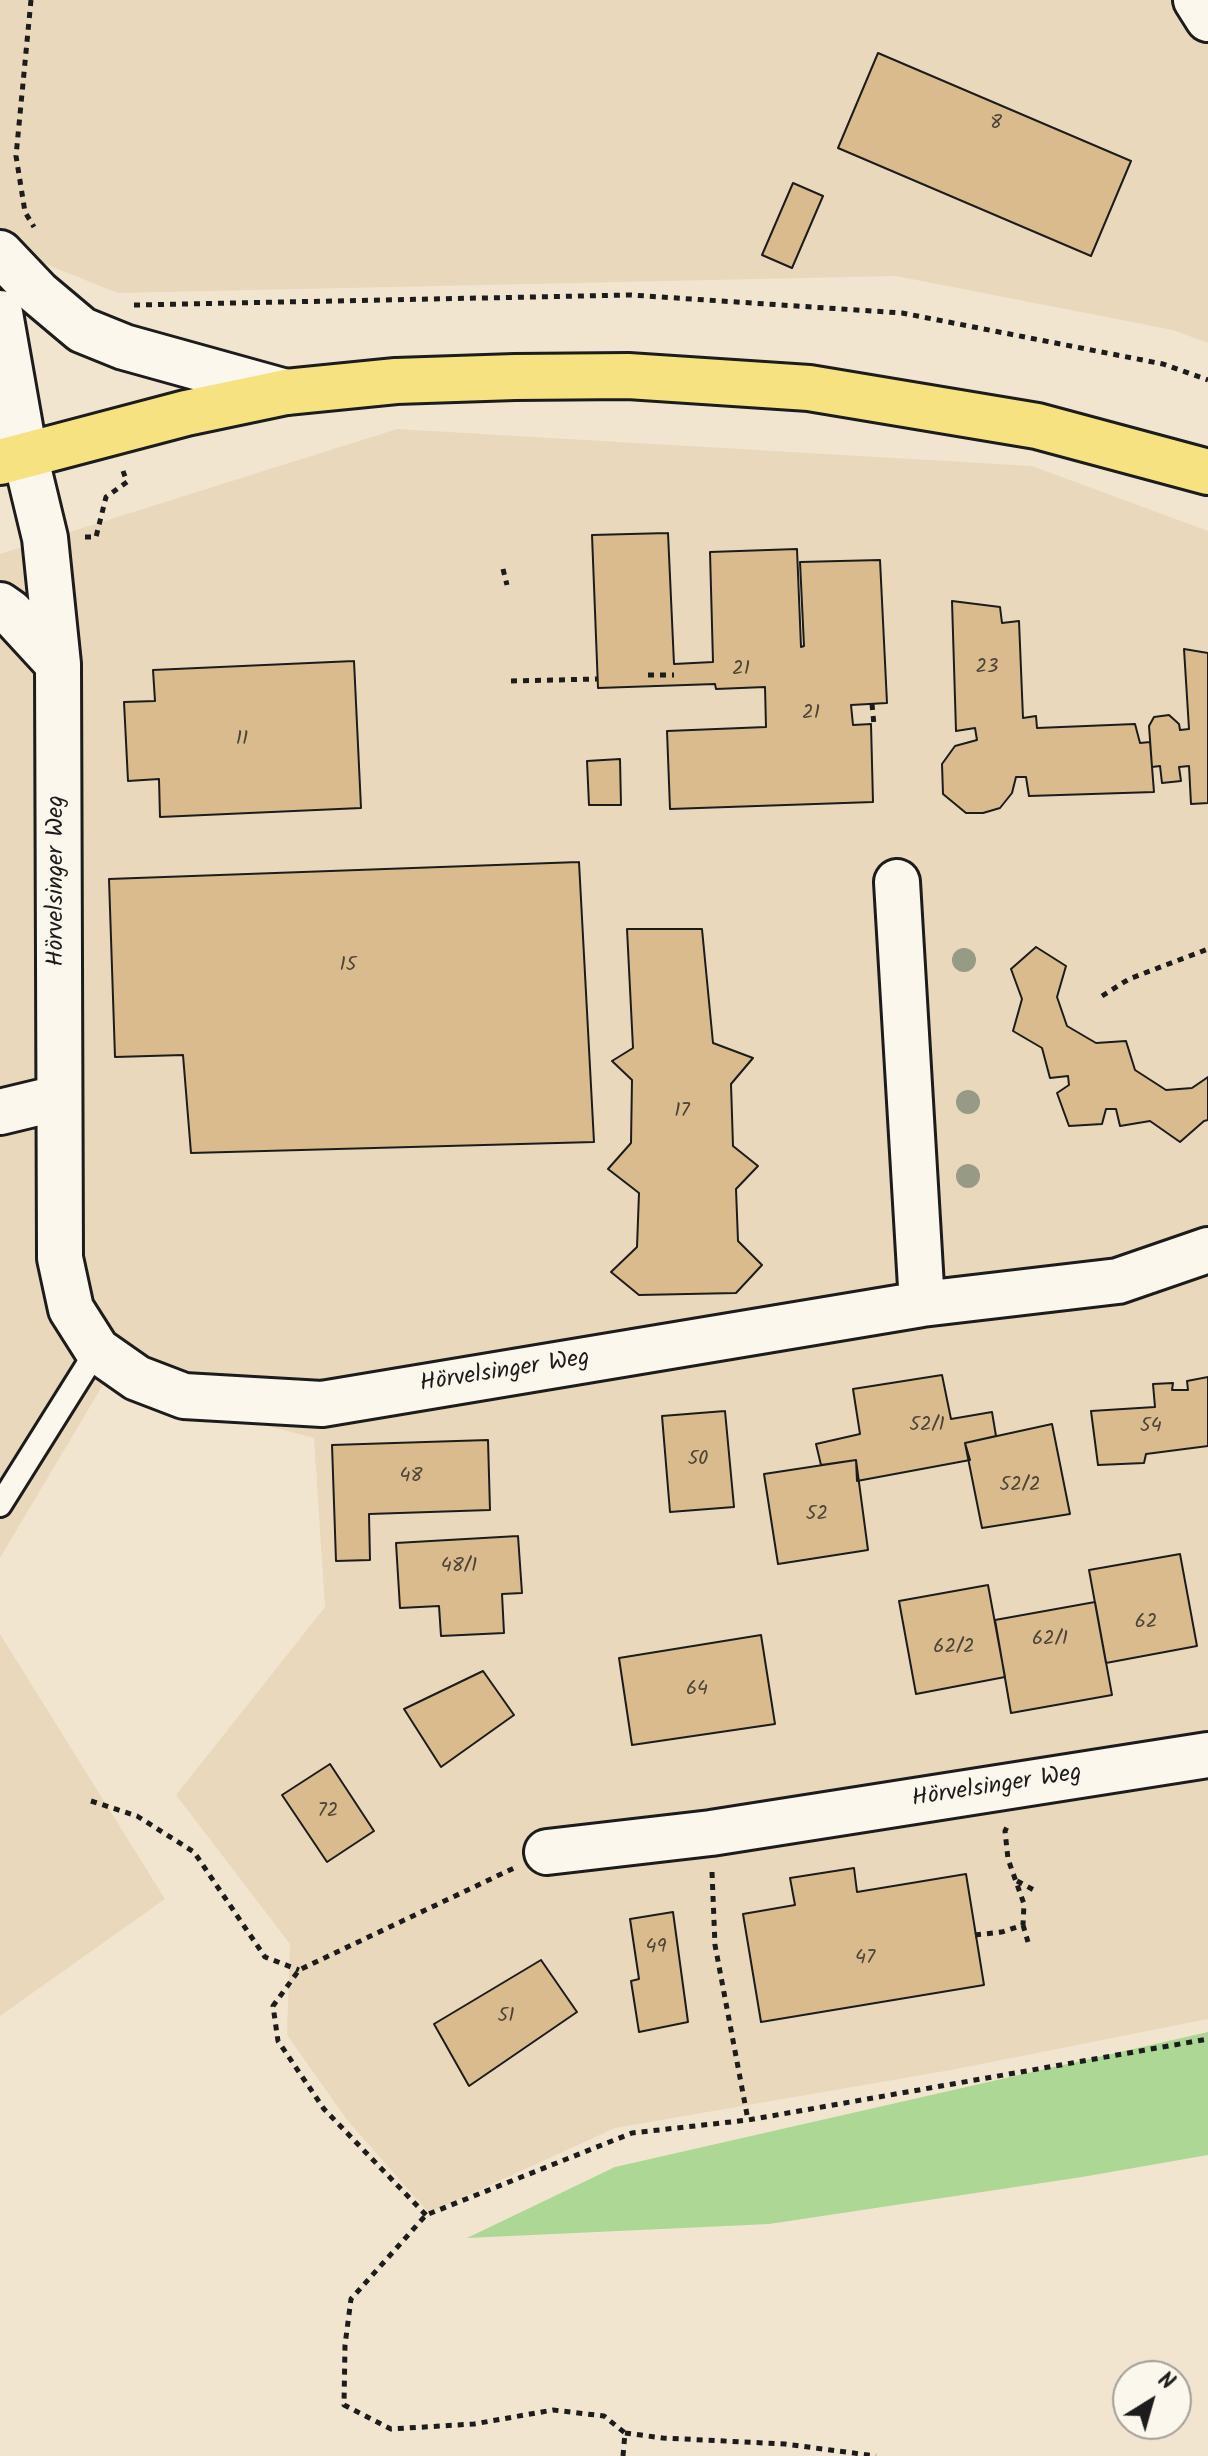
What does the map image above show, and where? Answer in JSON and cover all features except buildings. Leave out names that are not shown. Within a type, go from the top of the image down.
[{"type":"main road","points":[[13,458],[186,413],[286,392],[396,381],[628,376],[809,388],[1037,426],[1208,472]]},
{"type":"street","points":[[1196,0],[1208,19]]},
{"type":"street","points":[[0,253],[38,293],[82,330],[124,347],[286,392]]},
{"type":"street","name":"Hörvelsinger Weg","points":[[0,313],[13,458],[45,538],[58,664],[60,1258],[71,1309],[97,1350],[137,1378],[184,1396],[322,1404],[922,1304],[1118,1281],[1208,1250]]},
{"type":"street","points":[[0,605],[58,664]]},
{"type":"street","points":[[897,882],[922,1304]]},
{"type":"street","points":[[0,1112],[58,1098]]},
{"type":"street","name":"Hörvelsinger Weg","points":[[547,1852],[711,1833],[1017,1785],[1207,1763]]},
{"type":"lane","points":[[0,1505],[97,1350]]},
{"type":"path","points":[[31,0],[16,156],[25,212],[40,238]]},
{"type":"path","points":[[126,306],[631,295],[902,313],[1163,364],[1208,380]]},
{"type":"path","points":[[503,569],[507,585]]},
{"type":"path","points":[[648,675],[674,675]]},
{"type":"path","points":[[511,681],[598,679]]},
{"type":"path","points":[[872,704],[874,725]]},
{"type":"path","points":[[1102,996],[1129,979],[1208,949]]},
{"type":"path","points":[[1017,1785],[1018,1810],[1005,1831],[1008,1859],[1024,1904],[1023,1925],[1028,1942]]},
{"type":"path","points":[[91,1801],[137,1816],[194,1852],[265,1957],[299,1970]]},
{"type":"path","points":[[711,1833],[715,1945],[748,2120]]},
{"type":"path","points":[[426,2215],[324,2109],[278,2041],[273,2006],[299,1970],[547,1852]]},
{"type":"path","points":[[1016,1881],[1034,1890]]},
{"type":"path","points":[[975,1935],[1002,1932],[1023,1925]]},
{"type":"path","points":[[876,2456],[785,2444],[625,2433],[604,2416],[553,2410],[474,2424],[391,2429],[344,2405],[345,2345],[351,2299],[426,2215],[632,2133],[748,2120],[1208,2039]]},
{"type":"path","points":[[623,2456],[625,2433]]},
{"type":"shaded area","points":[[0,0],[1208,0],[1208,343],[1173,330],[896,276],[118,293],[0,246]]},
{"type":"shaded area","points":[[397,429],[1032,466],[1208,531],[1208,2019],[951,2070],[615,2128],[429,2213],[347,2120],[287,2035],[290,1944],[176,1795],[325,1607],[314,1438],[104,1383],[0,1558],[0,554]]},
{"type":"shaded area","points":[[0,1634],[165,1899],[0,2016]]},
{"type":"green space","points":[[1208,2032],[1208,2155],[769,2224],[467,2238],[615,2167]]}]
